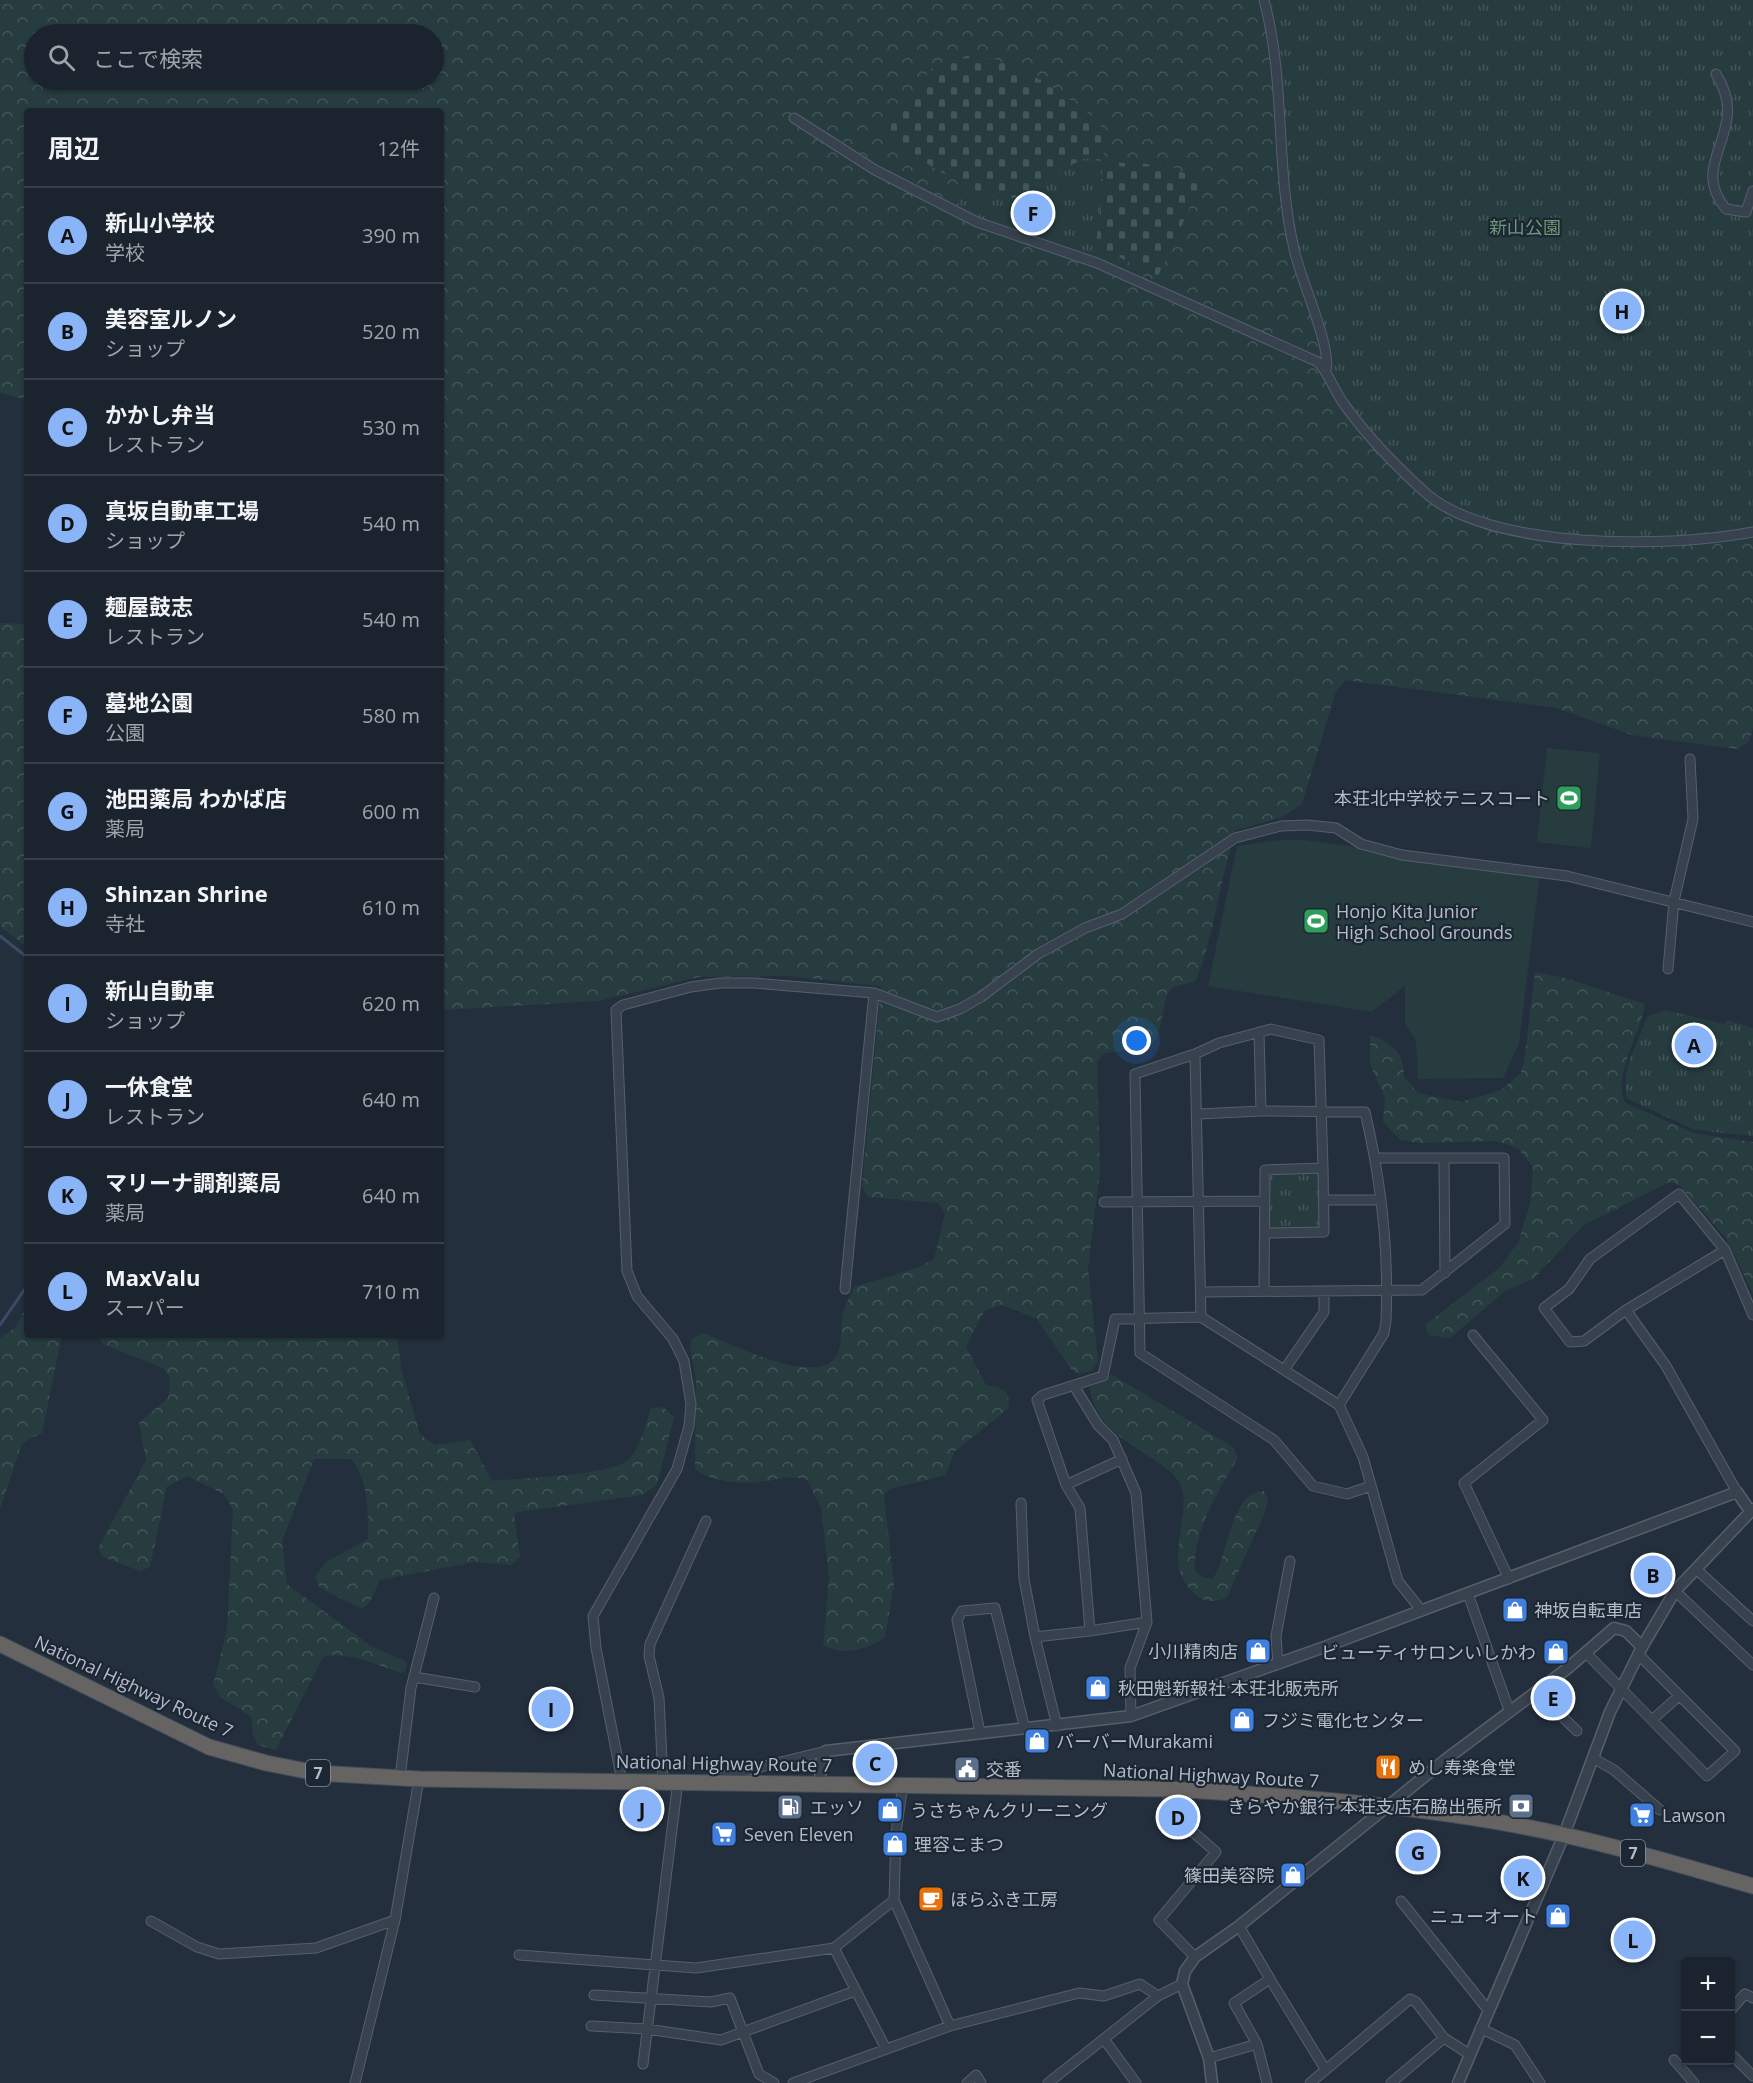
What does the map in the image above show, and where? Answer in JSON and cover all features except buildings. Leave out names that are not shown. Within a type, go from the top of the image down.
[{"type":"highway","name":"National Highway Route 7","points":[[0,1644],[208,1747],[317,1773],[419,1779],[1167,1789],[1280,1796],[1386,1808],[1563,1835],[1753,1886]]},
{"type":"street","points":[[1264,0],[1273,30],[1277,63],[1285,196],[1293,246],[1302,283],[1325,343],[1328,361],[1326,371]]},
{"type":"street","points":[[1716,74],[1730,99],[1730,128],[1713,164],[1718,200],[1726,209],[1746,212],[1753,190]]},
{"type":"street","points":[[794,118],[874,170],[977,222],[1097,263],[1318,362],[1326,371],[1344,404],[1405,473],[1449,509],[1476,520],[1539,535],[1600,541],[1649,542],[1753,532]]},
{"type":"street","points":[[1668,969],[1674,901],[1693,819],[1689,759]]},
{"type":"street","points":[[622,1781],[596,1648],[593,1616],[677,1469],[688,1434],[691,1404],[684,1361],[673,1339],[637,1296],[627,1271],[616,1010],[623,1005],[654,995],[720,983],[817,986],[874,993],[937,1017],[960,1009],[1038,954],[1085,928],[1122,914],[1235,838],[1281,826],[1307,825],[1336,828],[1361,844],[1392,853],[1568,876],[1753,922]]},
{"type":"street","points":[[845,1289],[874,993]]},
{"type":"street","points":[[1264,1233],[1324,1232],[1319,1040],[1271,1029],[1219,1043],[1196,1054],[1135,1074],[1140,1353],[1274,1440],[1313,1486],[1347,1494],[1371,1486]]},
{"type":"street","points":[[1259,1032],[1261,1111]]},
{"type":"street","points":[[1196,1054],[1201,1202],[1201,1317]]},
{"type":"street","points":[[1199,1114],[1261,1111],[1365,1112],[1376,1158],[1382,1200],[1386,1292],[1384,1333],[1340,1405]]},
{"type":"street","points":[[1200,1292],[1422,1290],[1505,1224],[1504,1158],[1376,1158]]},
{"type":"street","points":[[1444,1159],[1444,1273]]},
{"type":"street","points":[[1264,1291],[1265,1170],[1323,1168]]},
{"type":"street","points":[[1725,1251],[1626,1310],[1584,1341],[1570,1342],[1544,1308],[1569,1289],[1590,1259],[1679,1194],[1725,1251],[1753,1315]]},
{"type":"street","points":[[1324,1200],[1382,1200]]},
{"type":"street","points":[[1104,1202],[1265,1201]]},
{"type":"street","points":[[1284,1370],[1324,1312],[1324,1291]]},
{"type":"street","points":[[1458,2083],[1563,1835],[1621,1690],[1640,1651],[1675,1591],[1751,1510],[1737,1492],[1666,1366],[1626,1310]]},
{"type":"street","points":[[1090,1631],[1080,1508],[1066,1485],[1037,1400],[1043,1395],[1103,1376],[1115,1319],[1201,1317],[1340,1405],[1363,1458],[1398,1581],[1422,1611]]},
{"type":"street","points":[[1473,1335],[1543,1420],[1464,1483],[1509,1579]]},
{"type":"street","points":[[1074,1386],[1086,1408],[1113,1440],[1136,1493],[1147,1622],[1130,1668],[1131,1716]]},
{"type":"street","points":[[1066,1485],[1122,1459]]},
{"type":"street","points":[[699,1782],[826,1751],[1131,1716],[1509,1579],[1737,1492]]},
{"type":"street","points":[[1021,1503],[1024,1580],[1035,1637],[1057,1726]]},
{"type":"street","points":[[643,2064],[655,1966],[671,1781],[659,1698],[649,1656],[650,1644],[706,1521]]},
{"type":"street","points":[[1278,1664],[1276,1636],[1290,1561]]},
{"type":"street","points":[[1696,1569],[1753,1621]]},
{"type":"street","points":[[1675,1591],[1753,1665]]},
{"type":"street","points":[[1468,1594],[1509,1710]]},
{"type":"street","points":[[400,1778],[414,1677],[434,1598]]},
{"type":"street","points":[[980,1732],[957,1620],[962,1611],[981,1608],[995,1608],[1025,1729]]},
{"type":"street","points":[[1035,1637],[1147,1622]]},
{"type":"street","points":[[1212,2083],[1209,2058],[1182,1984],[1185,1971],[1195,1957],[1239,1926],[1509,1710],[1586,1653],[1614,1628],[1626,1631],[1679,1696],[1735,1751],[1707,1776],[1586,1653]]},
{"type":"street","points":[[414,1677],[475,1687]]},
{"type":"street","points":[[1536,1691],[1577,1731]]},
{"type":"street","points":[[1652,1720],[1679,1696]]},
{"type":"street","points":[[820,1783],[821,1762],[826,1751]]},
{"type":"street","points":[[1593,1758],[1614,1770],[1660,1810]]},
{"type":"street","points":[[355,2083],[395,1920],[419,1779]]},
{"type":"street","points":[[903,1784],[896,1833],[894,1900],[950,2026]]},
{"type":"street","points":[[1167,1789],[1170,1812],[1216,1852],[1159,1920],[1195,1957]]},
{"type":"street","points":[[519,1955],[696,1968],[834,1948],[894,1900]]},
{"type":"street","points":[[1401,1901],[1488,2010]]},
{"type":"street","points":[[151,1921],[197,1947],[219,1954],[316,1948],[395,1920]]},
{"type":"street","points":[[1239,1926],[1325,2069]]},
{"type":"street","points":[[834,1948],[885,2047]]},
{"type":"street","points":[[1267,2083],[1257,2044],[1234,2003],[1270,1979]]},
{"type":"street","points":[[793,2083],[885,2047],[950,2026],[1079,1993],[1104,1996],[1140,1984],[1158,1996]]},
{"type":"street","points":[[1048,2083],[1158,1996],[1182,1984]]},
{"type":"street","points":[[591,2026],[647,2029],[721,2040],[855,1991]]},
{"type":"street","points":[[1735,2006],[1745,1994],[1753,1998]]},
{"type":"street","points":[[594,1995],[711,2002],[730,1998],[759,2074],[774,2083]]},
{"type":"street","points":[[1310,2083],[1410,1999],[1416,2002],[1444,2038],[1469,2054]]},
{"type":"street","points":[[1480,2028],[1515,2045],[1540,2083]]},
{"type":"street","points":[[1391,2083],[1444,2038]]},
{"type":"street","points":[[1104,2039],[1136,2083]]},
{"type":"street","points":[[1209,2058],[1257,2044]]},
{"type":"street","points":[[1735,2057],[1753,2076],[1747,2083]]},
{"type":"street","points":[[1674,2060],[1689,2081]]},
{"type":"street","points":[[967,2083],[976,2075],[981,2083]]},
{"type":"green space","points":[[0,0],[1753,0],[1753,728],[1749,742],[1737,749],[1632,735],[1556,708],[1345,680],[1335,694],[1302,804],[1282,817],[1237,830],[1225,868],[1208,945],[1195,982],[1175,986],[1167,993],[1158,1037],[1150,1047],[1105,1053],[1097,1062],[1100,1171],[1088,1268],[1098,1361],[1093,1370],[1079,1374],[1071,1369],[1037,1319],[1003,1305],[985,1310],[966,1347],[986,1385],[998,1387],[1008,1394],[1009,1408],[954,1452],[946,1475],[890,1489],[884,1495],[894,1584],[885,1637],[878,1642],[854,1650],[838,1650],[823,1645],[829,1578],[821,1508],[807,1480],[789,1477],[751,1483],[734,1482],[709,1477],[695,1469],[696,1380],[690,1348],[692,1338],[704,1333],[752,1353],[794,1366],[812,1367],[827,1364],[839,1350],[843,1313],[854,1287],[917,1268],[934,1259],[945,1213],[938,1203],[868,1197],[862,1186],[881,986],[787,976],[699,977],[598,1001],[444,1010],[444,108],[24,108],[24,399],[0,393]]},
{"type":"green space","name":"新山公園","points":[[1265,0],[1753,0],[1753,524],[1649,541],[1539,534],[1477,519],[1450,508],[1405,471],[1328,387],[1326,343],[1294,246]]},
{"type":"green space","points":[[967,56],[995,59],[1045,82],[1095,118],[1105,132],[1103,162],[1090,160],[1079,162],[1026,195],[1014,198],[999,197],[982,192],[944,174],[880,130],[936,64]]},
{"type":"green space","points":[[1086,158],[1103,164],[1092,257],[981,219],[956,206],[968,185],[988,195],[1005,198],[1019,197]]},
{"type":"green space","points":[[1105,162],[1166,165],[1202,181],[1158,276],[1096,246]]},
{"type":"green space","points":[[0,623],[24,624],[24,945],[0,926]]},
{"type":"green space","name":"本荘北中学校テニスコート","points":[[1547,748],[1600,753],[1591,848],[1537,842]]},
{"type":"green space","points":[[1279,840],[1305,840],[1540,873],[1519,1043],[1503,1078],[1418,1079],[1416,1041],[1405,1024],[1405,986],[1372,1012],[1208,986],[1237,846]]},
{"type":"green space","points":[[1535,972],[1565,978],[1645,1004],[1622,1080],[1625,1103],[1694,1133],[1753,1142],[1753,1294],[1726,1238],[1680,1186],[1670,1182],[1584,1225],[1533,1279],[1505,1291],[1450,1338],[1428,1335],[1425,1325],[1500,1267],[1518,1243],[1530,1204],[1533,1167],[1518,1148],[1495,1141],[1419,1143],[1400,1140],[1383,1122],[1385,1098],[1370,1064],[1370,1035],[1385,1041],[1395,1050],[1402,1061],[1404,1077],[1418,1093],[1461,1102],[1501,1090],[1520,1074],[1524,1062]]},
{"type":"green space","points":[[1664,1010],[1725,1024],[1727,1020],[1753,1028],[1753,1136],[1695,1130],[1628,1099],[1626,1080],[1628,1069],[1647,1017]]},
{"type":"green space","points":[[1323,1168],[1324,1232],[1265,1233],[1265,1170]]},
{"type":"green space","points":[[24,1311],[24,1338],[61,1338],[42,1433],[21,1446],[0,1509],[0,1338],[16,1327]]},
{"type":"green space","points":[[100,1338],[397,1338],[402,1372],[420,1434],[435,1445],[470,1440],[492,1481],[585,1473],[620,1465],[629,1459],[637,1448],[651,1408],[663,1407],[674,1417],[657,1484],[643,1495],[518,1512],[514,1515],[520,1557],[511,1565],[475,1562],[380,1580],[370,1602],[362,1609],[320,1588],[315,1577],[326,1562],[368,1539],[366,1497],[361,1477],[351,1459],[314,1459],[282,1541],[287,1584],[371,1646],[407,1662],[406,1670],[401,1673],[352,1657],[332,1655],[323,1657],[276,1750],[258,1745],[253,1735],[251,1716],[221,1698],[213,1685],[227,1630],[233,1510],[224,1494],[187,1476],[167,1487],[150,1567],[140,1571],[103,1557],[98,1548],[146,1460],[139,1423],[168,1398],[170,1378],[163,1368],[103,1344]]},
{"type":"green space","points":[[1111,1374],[1233,1447],[1238,1458],[1202,1526],[1195,1556],[1195,1571],[1203,1577],[1213,1579],[1237,1513],[1244,1501],[1253,1494],[1264,1491],[1268,1498],[1265,1512],[1227,1597],[1216,1601],[1204,1600],[1186,1585],[1180,1573],[1178,1560],[1184,1507],[1183,1493],[1178,1480],[1167,1469],[1120,1437],[1095,1407],[1090,1387],[1106,1381]]},
{"type":"waterway","points":[[0,936],[24,955]]},
{"type":"waterway","points":[[0,1325],[24,1290]]},
{"type":"place","name":"墓地公園","points":[[1033,213]]},
{"type":"place","name":"Shinzan Shrine","points":[[1622,311]]},
{"type":"place","name":"本荘北中学校テニスコート","points":[[1569,798]]},
{"type":"place","name":"Honjo Kita Junior High School Grounds","points":[[1316,921]]},
{"type":"place","name":"新山小学校","points":[[1694,1045]]},
{"type":"place","name":"美容室ルノン","points":[[1653,1575]]},
{"type":"place","name":"神坂自転車店","points":[[1515,1610]]},
{"type":"place","name":"小川精肉店","points":[[1258,1651]]},
{"type":"place","name":"ビューティサロンいしかわ","points":[[1556,1652]]},
{"type":"place","name":"秋田魁新報社 本荘北販売所","points":[[1098,1688]]},
{"type":"place","name":"麺屋鼓志","points":[[1553,1698]]},
{"type":"place","name":"新山自動車","points":[[551,1709]]},
{"type":"place","name":"フジミ電化センター","points":[[1242,1720]]},
{"type":"place","name":"バーバーMurakami","points":[[1037,1741]]},
{"type":"place","name":"かかし弁当","points":[[875,1763]]},
{"type":"place","name":"めし寿楽食堂","points":[[1388,1767]]},
{"type":"place","name":"交番","points":[[967,1769]]},
{"type":"place","name":"きらやか銀行 本荘支店石脇出張所","points":[[1521,1806]]},
{"type":"place","name":"エッソ","points":[[790,1807]]},
{"type":"place","name":"一休食堂","points":[[642,1809]]},
{"type":"place","name":"うさちゃんクリーニング","points":[[890,1810]]},
{"type":"place","name":"Lawson","points":[[1642,1815]]},
{"type":"place","name":"真坂自動車工場","points":[[1178,1817]]},
{"type":"place","name":"Seven Eleven","points":[[724,1834]]},
{"type":"place","name":"理容こまつ","points":[[895,1844]]},
{"type":"place","name":"池田薬局 わかば店","points":[[1418,1852]]},
{"type":"place","name":"篠田美容院","points":[[1293,1875]]},
{"type":"place","name":"マリーナ調剤薬局","points":[[1523,1878]]},
{"type":"place","name":"ほらふき工房","points":[[931,1899]]},
{"type":"place","name":"ニューオート","points":[[1558,1916]]},
{"type":"place","name":"MaxValu","points":[[1633,1940]]}]
